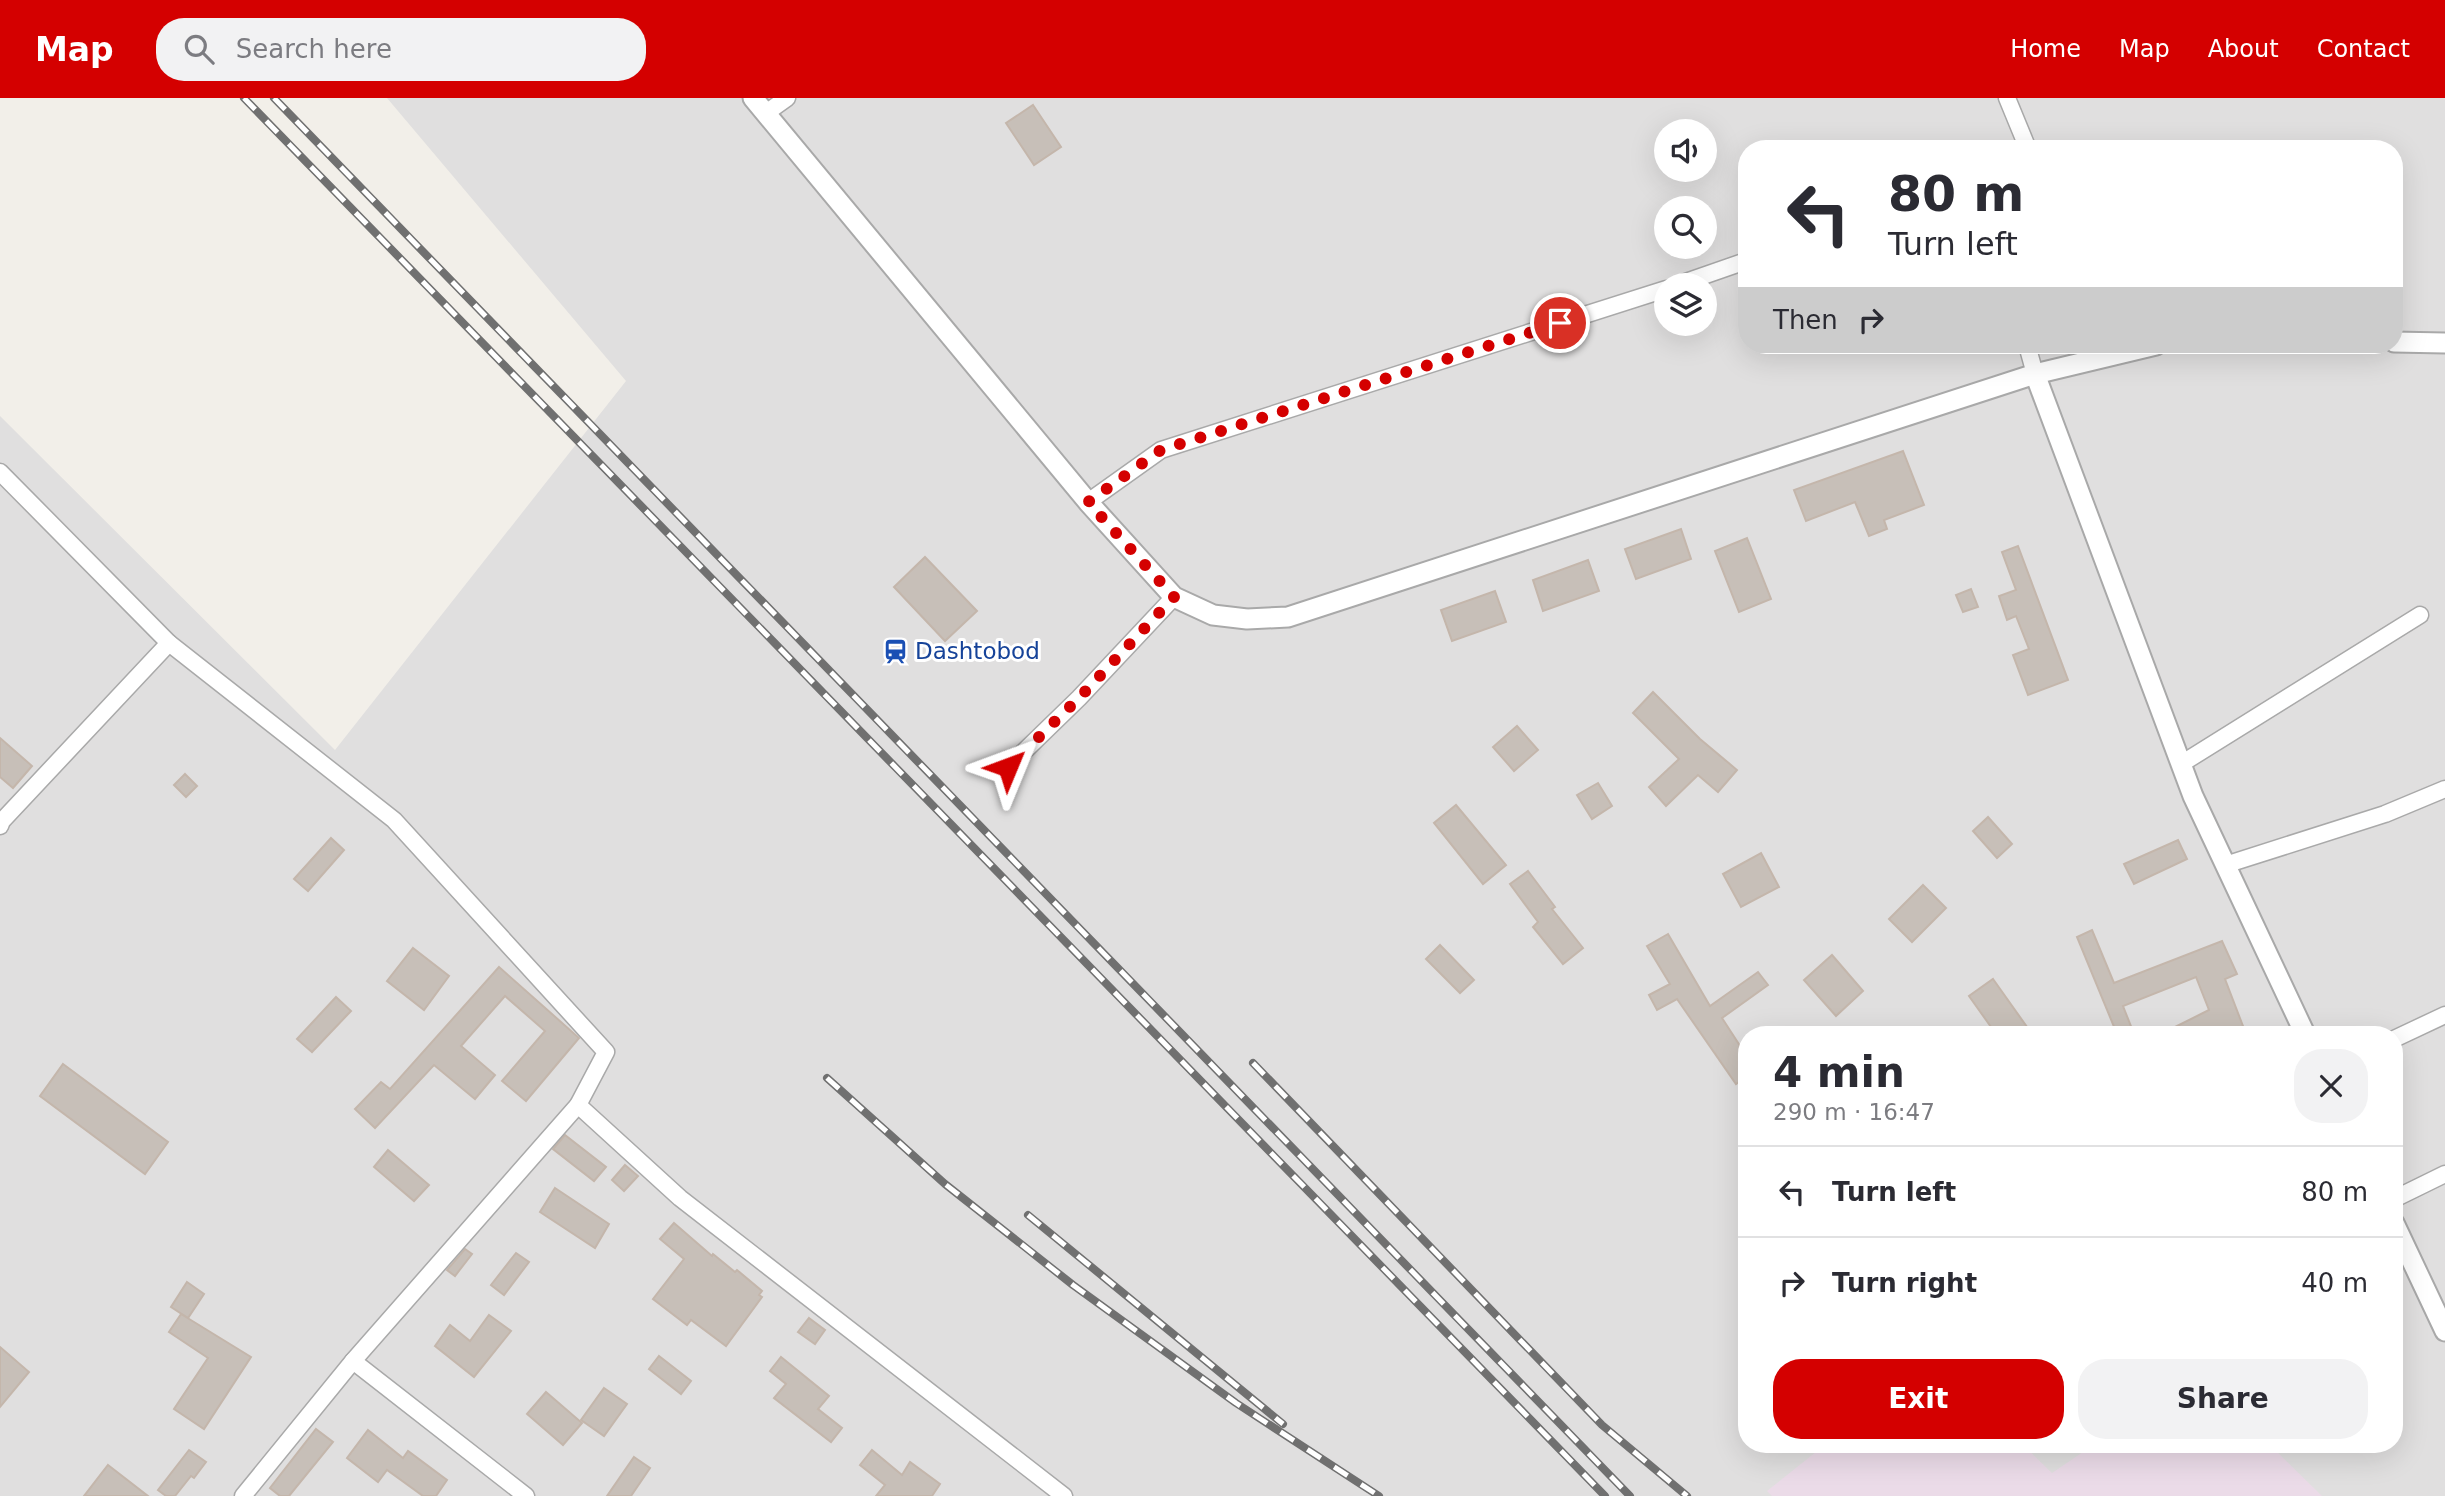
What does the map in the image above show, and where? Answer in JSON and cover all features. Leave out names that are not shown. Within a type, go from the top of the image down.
[{"type":"street","points":[[753,98],[1088,502],[1174,597],[1213,615],[1247,619],[1288,617],[2035,374],[2118,354]]},
{"type":"street","points":[[766,113],[787,98]]},
{"type":"street","points":[[2007,98],[2023,140]]},
{"type":"street","points":[[1712,273],[1738,264]]},
{"type":"street","points":[[1088,502],[1161,450],[1654,293]]},
{"type":"street","points":[[2403,342],[2445,342]]},
{"type":"street","points":[[2029,354],[2193,796],[2301,1026]]},
{"type":"street","points":[[0,472],[169,643],[394,820],[606,1052],[578,1105],[353,1361],[243,1496]]},
{"type":"street","points":[[1008,767],[1079,698],[1174,597]]},
{"type":"street","points":[[2181,764],[2420,615]]},
{"type":"street","points":[[0,826],[169,643]]},
{"type":"street","points":[[2225,865],[2385,814],[2445,789]]},
{"type":"street","points":[[2403,1035],[2445,1015]]},
{"type":"street","points":[[578,1105],[680,1198],[1064,1496]]},
{"type":"street","points":[[2403,1195],[2445,1174]]},
{"type":"street","points":[[2403,1242],[2445,1331]]},
{"type":"street","points":[[353,1361],[526,1496]]},
{"type":"shaded area","name":"Dashtobod","points":[[387,98],[2445,98],[2445,1496],[0,1496],[0,416],[335,750],[626,381]]},
{"type":"shaded area","points":[[1815,1453],[2031,1453],[2052,1473],[2082,1453],[2278,1453],[2322,1496],[1772,1496],[1767,1491]]},
{"type":"building","points":[[1033,105],[1061,147],[1034,165],[1006,123]]},
{"type":"building","points":[[1903,451],[1924,505],[1884,520],[1887,529],[1869,536],[1855,502],[1806,521],[1794,490]]},
{"type":"building","points":[[1681,529],[1691,559],[1636,579],[1625,549]]},
{"type":"building","points":[[1747,538],[1771,599],[1739,612],[1715,551]]},
{"type":"building","points":[[2018,546],[2068,680],[2028,695],[2013,655],[2029,649],[2016,616],[2007,620],[1999,596],[2016,590],[2002,552]]},
{"type":"building","points":[[925,557],[977,611],[945,641],[894,587]]},
{"type":"building","points":[[1588,560],[1599,591],[1543,611],[1533,580]]},
{"type":"building","points":[[1971,589],[1978,607],[1963,612],[1956,595]]},
{"type":"building","points":[[1495,591],[1506,622],[1452,641],[1441,610]]},
{"type":"building","points":[[1653,692],[1700,739],[1737,770],[1718,792],[1698,775],[1666,806],[1649,787],[1679,759],[1633,713]]},
{"type":"building","points":[[1517,726],[1538,750],[1514,771],[1493,747]]},
{"type":"building","points":[[0,738],[32,766],[13,788],[0,777]]},
{"type":"building","points":[[185,774],[197,786],[186,797],[174,785]]},
{"type":"building","points":[[1598,783],[1612,806],[1592,819],[1577,795]]},
{"type":"building","points":[[1456,805],[1506,865],[1483,884],[1434,823]]},
{"type":"building","points":[[1988,817],[2012,844],[1997,858],[1973,831]]},
{"type":"building","points":[[331,838],[344,850],[308,891],[294,879]]},
{"type":"building","points":[[2178,840],[2187,859],[2134,884],[2124,864]]},
{"type":"building","points":[[1761,853],[1779,887],[1741,907],[1723,874]]},
{"type":"building","points":[[1528,871],[1555,907],[1552,909],[1583,948],[1563,964],[1533,927],[1538,922],[1510,884]]},
{"type":"building","points":[[1923,885],[1946,908],[1912,942],[1889,919]]},
{"type":"building","points":[[2092,930],[2114,983],[2222,941],[2237,974],[2225,979],[2243,1026],[2177,1026],[2209,1010],[2196,977],[2123,1006],[2131,1026],[2114,1026],[2077,937]]},
{"type":"building","points":[[1668,934],[1710,1006],[1758,972],[1768,985],[1722,1018],[1738,1043],[1736,1084],[1677,999],[1657,1010],[1649,995],[1670,984],[1647,946]]},
{"type":"building","points":[[1440,945],[1474,980],[1460,993],[1426,959]]},
{"type":"building","points":[[413,948],[449,976],[424,1010],[387,981]]},
{"type":"building","points":[[1832,955],[1863,991],[1836,1016],[1804,980]]},
{"type":"building","points":[[499,967],[579,1038],[526,1101],[502,1081],[545,1031],[505,996],[461,1046],[495,1075],[475,1099],[434,1065],[375,1128],[355,1109],[381,1082],[390,1089]]},
{"type":"building","points":[[1993,979],[2026,1026],[1990,1026],[1969,996]]},
{"type":"building","points":[[336,997],[351,1011],[312,1052],[297,1039]]},
{"type":"building","points":[[63,1064],[168,1142],[145,1174],[40,1096]]},
{"type":"building","points":[[565,1135],[606,1167],[594,1181],[553,1149]]},
{"type":"building","points":[[388,1150],[429,1185],[414,1201],[374,1167]]},
{"type":"building","points":[[625,1165],[638,1176],[624,1191],[612,1180]]},
{"type":"building","points":[[555,1188],[609,1224],[595,1248],[540,1212]]},
{"type":"building","points":[[674,1223],[712,1256],[713,1254],[735,1272],[737,1270],[762,1291],[759,1295],[762,1297],[726,1346],[691,1320],[687,1325],[653,1299],[684,1259],[660,1239]]},
{"type":"building","points":[[465,1249],[472,1254],[455,1276],[447,1270]]},
{"type":"building","points":[[516,1253],[529,1262],[504,1295],[491,1285]]},
{"type":"building","points":[[187,1282],[204,1294],[188,1318],[171,1307]]},
{"type":"building","points":[[181,1314],[251,1357],[204,1429],[174,1409],[208,1358],[169,1332]]},
{"type":"building","points":[[489,1315],[511,1331],[474,1377],[435,1346],[450,1325],[470,1341]]},
{"type":"building","points":[[809,1318],[825,1330],[815,1344],[798,1332]]},
{"type":"building","points":[[0,1347],[29,1372],[0,1407]]},
{"type":"building","points":[[659,1356],[691,1381],[681,1394],[649,1369]]},
{"type":"building","points":[[781,1357],[829,1396],[818,1409],[842,1428],[831,1442],[774,1398],[786,1384],[770,1371]]},
{"type":"building","points":[[604,1388],[627,1404],[604,1436],[581,1420]]},
{"type":"building","points":[[546,1392],[582,1423],[563,1445],[527,1414]]},
{"type":"building","points":[[316,1429],[333,1442],[289,1496],[280,1496],[270,1488]]},
{"type":"building","points":[[368,1430],[403,1458],[408,1451],[447,1480],[436,1496],[423,1496],[387,1470],[378,1482],[347,1458]]},
{"type":"building","points":[[189,1450],[206,1462],[175,1496],[166,1496],[158,1490]]},
{"type":"building","points":[[872,1450],[902,1475],[910,1462],[940,1484],[932,1496],[876,1496],[885,1485],[860,1465]]},
{"type":"building","points":[[634,1457],[650,1468],[631,1496],[607,1496]]},
{"type":"building","points":[[108,1465],[148,1496],[84,1496]]},
{"type":"railway","points":[[244,98],[1605,1496]]},
{"type":"railway","points":[[274,98],[1630,1496]]},
{"type":"railway","points":[[1253,1063],[1602,1425],[1687,1496]]},
{"type":"railway","points":[[827,1078],[945,1184],[1073,1285],[1236,1403],[1379,1496]]},
{"type":"railway","points":[[1028,1215],[1283,1424]]},
{"type":"place","name":"Dashtobod","points":[[895,651]]},
{"type":"route","points":[[1008,767],[1079,698],[1174,597],[1088,502],[1161,450],[1560,323]]}]
